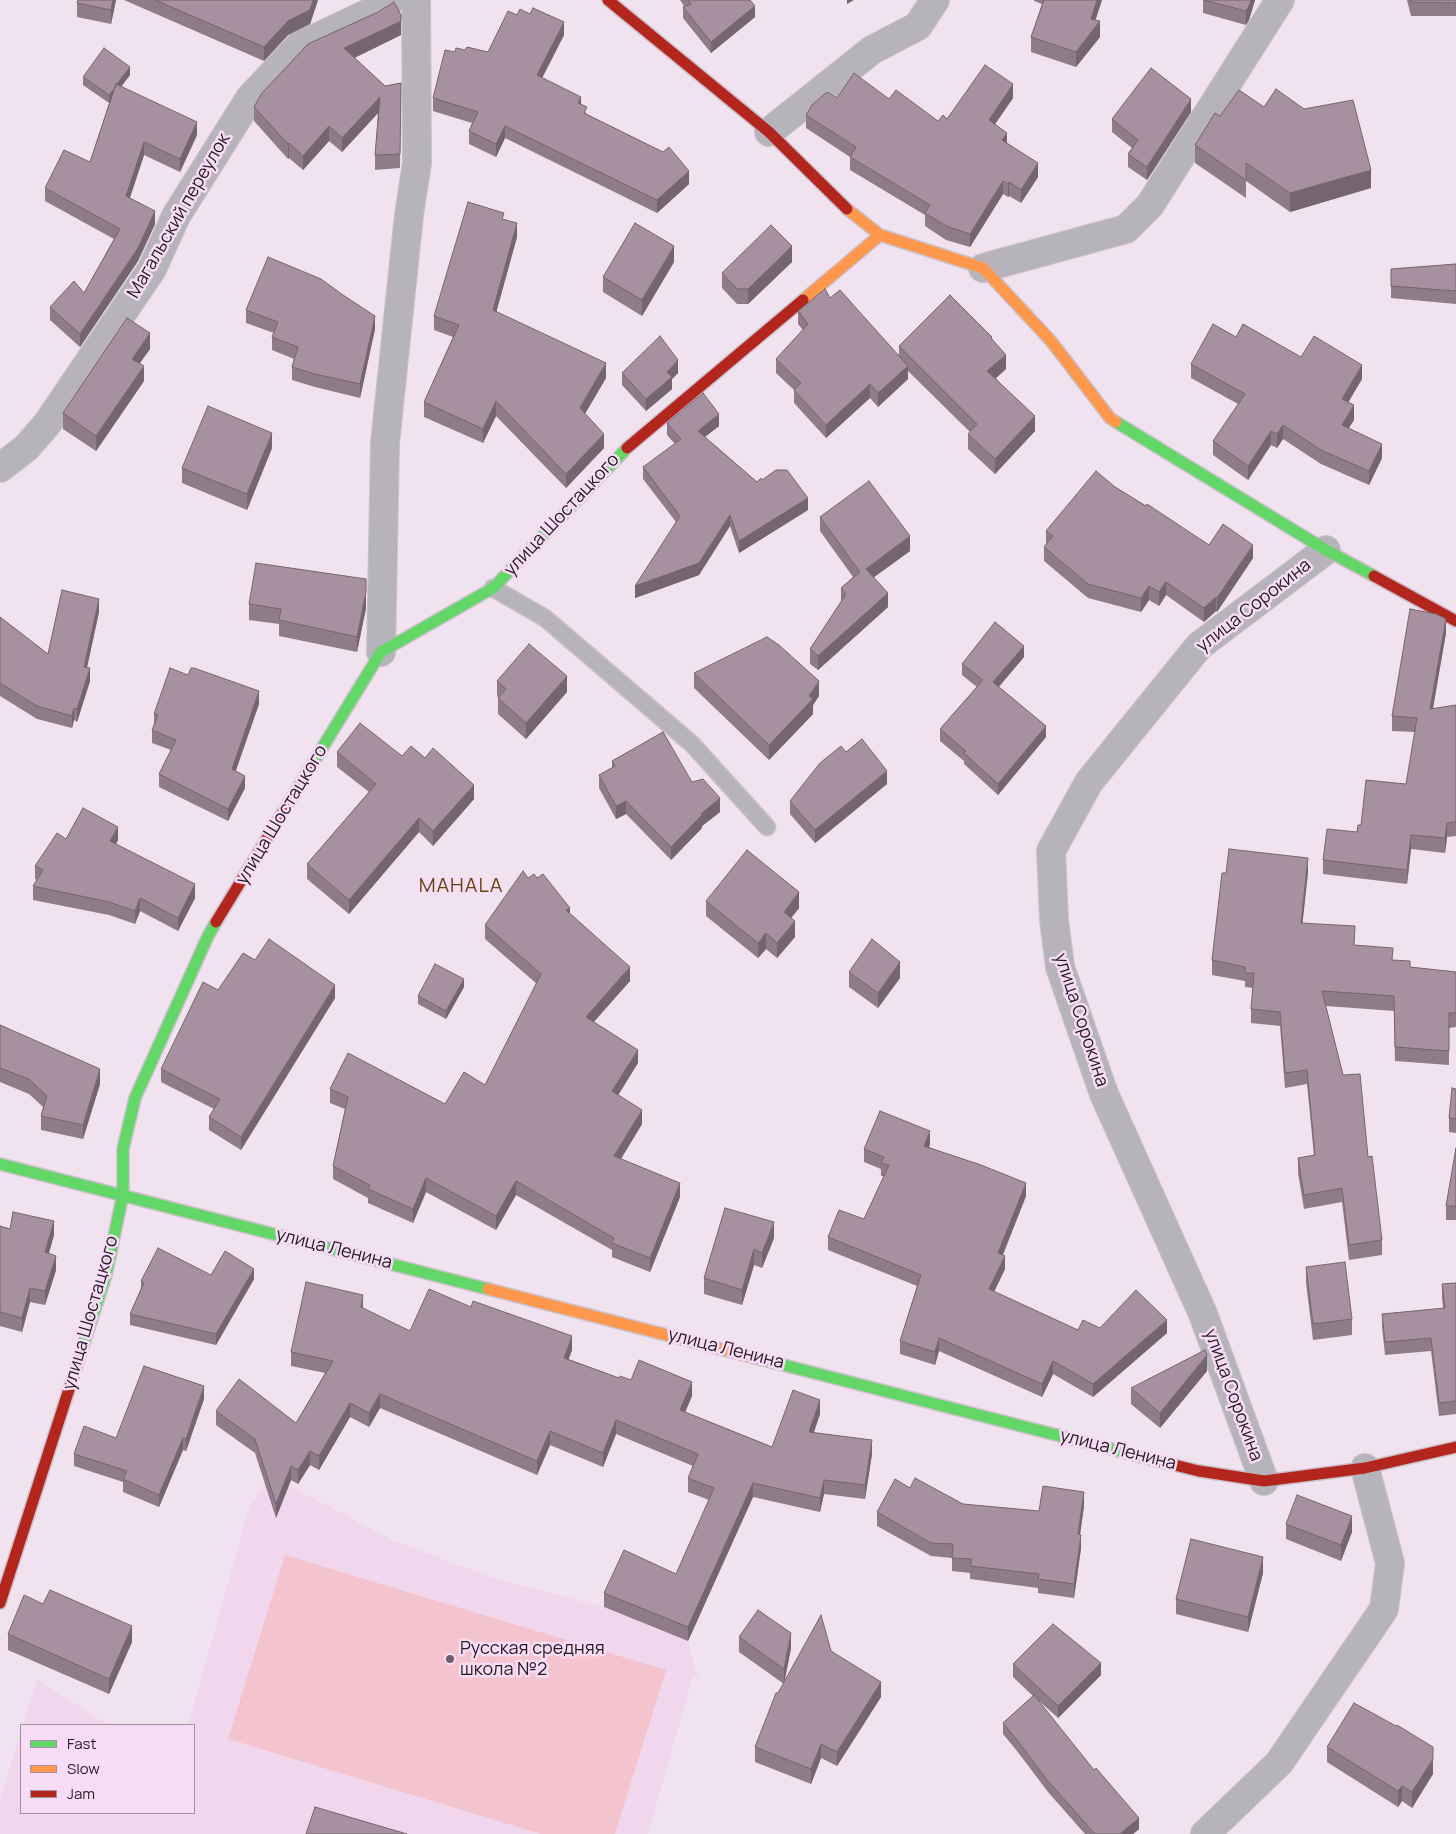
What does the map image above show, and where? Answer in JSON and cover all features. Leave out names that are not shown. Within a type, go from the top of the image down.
[{"type":"street","name":"Магальский переулок","points":[[0,468],[26,448],[47,424],[152,269],[176,216],[250,98],[300,46],[371,12],[391,0]]},
{"type":"street","points":[[381,652],[385,443],[408,216],[417,162],[416,0]]},
{"type":"street","points":[[608,0],[769,132],[843,206],[880,235],[983,268],[1051,341],[1110,418],[1326,550],[1456,621]]},
{"type":"street","points":[[769,132],[872,50],[918,26],[935,0]]},
{"type":"street","points":[[983,268],[1126,229],[1150,205],[1280,0]]},
{"type":"street","name":"улица Шостацкого","points":[[0,1603],[106,1275],[123,1194],[123,1150],[135,1098],[208,936],[381,652],[493,588],[624,450],[880,235]]},
{"type":"street","name":"улица Сорокина","points":[[1264,1481],[1203,1314],[1104,1094],[1060,967],[1054,920],[1051,850],[1089,782],[1199,646],[1326,550]]},
{"type":"street","name":"улица Ленина","points":[[0,1164],[1198,1471],[1264,1481],[1365,1468],[1456,1447]]},
{"type":"street","points":[[1205,1834],[1279,1763],[1384,1609],[1390,1564],[1365,1468]]},
{"type":"lane","points":[[493,588],[544,618],[692,744],[767,827]]},
{"type":"shaded area","name":"Русская средняя школа №2","points":[[271,1476],[392,1540],[498,1580],[604,1607],[688,1641],[698,1679],[693,1677],[648,1834],[0,1834],[0,1799],[20,1734],[20,1814],[195,1814],[195,1724],[188,1724],[250,1505]]},
{"type":"shaded area","points":[[285,1555],[666,1670],[615,1834],[541,1834],[228,1739]]},
{"type":"shaded area","points":[[37,1679],[106,1724],[23,1724]]},
{"type":"building","points":[[78,0],[113,0],[111,10],[77,3]]},
{"type":"building","points":[[155,0],[313,0],[310,10],[288,21],[264,47]]},
{"type":"building","points":[[688,0],[750,0],[755,6],[711,42],[683,7],[691,4]]},
{"type":"building","points":[[1044,0],[1097,0],[1091,19],[1100,21],[1076,52],[1031,37]]},
{"type":"building","points":[[1204,0],[1251,0],[1246,11]]},
{"type":"building","points":[[1410,0],[1456,0],[1456,3],[1411,2]]},
{"type":"building","points":[[394,2],[401,15],[401,21],[344,48],[385,86],[401,83],[400,154],[375,155],[380,97],[342,138],[329,126],[303,156],[288,144],[254,107],[262,93],[308,44],[378,12]]},
{"type":"building","points":[[533,8],[564,22],[537,75],[581,97],[578,103],[587,107],[584,113],[663,152],[669,147],[689,171],[657,200],[505,126],[496,144],[469,131],[478,112],[433,98],[445,50],[455,52],[456,48],[465,50],[467,47],[488,52],[508,11],[517,15],[520,9],[530,14]]},
{"type":"building","points":[[104,48],[130,67],[109,95],[83,77]]},
{"type":"building","points":[[985,65],[1013,84],[989,120],[1007,133],[1002,140],[1038,163],[1021,190],[1009,182],[1008,184],[1003,181],[970,234],[946,226],[925,213],[930,205],[850,157],[856,147],[806,115],[812,105],[827,92],[837,98],[854,73],[889,99],[896,90],[938,121],[943,115],[947,119]]},
{"type":"building","points":[[1151,68],[1191,99],[1147,167],[1128,154],[1138,140],[1112,119]]},
{"type":"building","points":[[116,84],[197,122],[180,159],[144,142],[126,196],[155,211],[138,248],[80,334],[50,307],[74,281],[84,293],[120,229],[45,188],[64,150],[90,162]]},
{"type":"building","points":[[1276,89],[1304,109],[1353,100],[1371,170],[1290,193],[1246,163],[1246,180],[1195,145],[1215,113],[1220,116],[1239,90],[1264,107]]},
{"type":"building","points":[[468,202],[504,213],[502,219],[517,223],[493,310],[606,363],[580,408],[604,434],[566,474],[496,401],[483,429],[424,402],[459,325],[434,316]]},
{"type":"building","points":[[635,223],[674,246],[642,300],[603,277]]},
{"type":"building","points":[[771,225],[792,246],[748,289],[737,289],[722,273]]},
{"type":"building","points":[[268,257],[321,279],[375,316],[360,384],[292,367],[298,347],[272,337],[278,322],[246,310]]},
{"type":"building","points":[[1456,264],[1456,291],[1391,286],[1391,269]]},
{"type":"building","points":[[825,289],[830,298],[840,290],[908,366],[878,393],[870,384],[826,425],[794,390],[801,383],[776,359],[808,324],[798,311]]},
{"type":"building","points":[[950,295],[992,337],[1006,355],[987,371],[1035,416],[995,459],[968,434],[977,424],[899,346]]},
{"type":"building","points":[[127,318],[150,333],[132,359],[144,366],[96,436],[63,413]]},
{"type":"building","points":[[1213,324],[1236,337],[1243,324],[1301,357],[1314,336],[1362,365],[1342,399],[1354,405],[1342,425],[1382,444],[1369,471],[1321,450],[1283,425],[1277,434],[1271,431],[1248,466],[1213,441],[1245,394],[1191,364]]},
{"type":"building","points":[[660,336],[678,360],[667,372],[672,377],[646,399],[622,373]]},
{"type":"building","points":[[703,393],[719,414],[698,431],[757,482],[776,470],[787,470],[808,498],[739,541],[730,515],[699,563],[635,586],[680,516],[643,467],[681,439],[667,423]]},
{"type":"building","points":[[208,406],[272,433],[247,494],[182,468]]},
{"type":"building","points":[[1096,471],[1115,487],[1146,506],[1147,504],[1209,545],[1223,524],[1253,545],[1217,598],[1204,608],[1166,582],[1159,592],[1149,586],[1141,598],[1088,584],[1044,547],[1053,536],[1046,531]]},
{"type":"building","points":[[869,481],[910,536],[866,569],[888,593],[818,656],[810,649],[846,594],[841,588],[860,572],[820,517]]},
{"type":"building","points":[[256,563],[366,579],[366,592],[357,637],[279,620],[281,609],[249,604]]},
{"type":"building","points":[[62,590],[99,599],[84,667],[90,668],[77,709],[74,708],[72,716],[37,706],[0,683],[0,617],[48,654]]},
{"type":"building","points":[[1410,609],[1436,614],[1446,619],[1430,709],[1456,705],[1456,822],[1447,823],[1445,838],[1411,835],[1407,870],[1323,860],[1327,829],[1357,832],[1358,825],[1361,825],[1366,780],[1406,784],[1417,718],[1392,716]]},
{"type":"building","points":[[995,622],[1024,646],[993,682],[1046,726],[998,784],[964,753],[966,751],[940,729],[983,680],[962,664]]},
{"type":"building","points":[[767,637],[779,645],[819,681],[809,696],[813,699],[769,745],[694,673]]},
{"type":"building","points":[[529,644],[567,676],[526,723],[498,698],[506,689],[497,681]]},
{"type":"building","points":[[170,668],[188,675],[191,668],[194,668],[259,691],[232,769],[245,776],[228,809],[159,774],[176,740],[152,730],[158,715],[154,714]]},
{"type":"building","points":[[360,723],[402,756],[411,746],[425,758],[433,748],[474,785],[433,831],[419,818],[349,900],[307,864],[376,784],[337,752]]},
{"type":"building","points":[[663,732],[692,782],[703,779],[720,798],[701,814],[671,847],[626,801],[616,806],[599,775],[615,766],[612,761]]},
{"type":"building","points":[[862,739],[887,771],[815,830],[790,801],[820,763],[841,746],[846,752]]},
{"type":"building","points":[[83,808],[118,827],[110,841],[195,884],[178,918],[140,898],[135,911],[109,902],[33,886],[43,870],[35,866],[57,833],[66,839]]},
{"type":"building","points":[[1229,849],[1308,858],[1301,923],[1355,926],[1354,945],[1393,948],[1392,960],[1410,961],[1410,967],[1456,972],[1456,1013],[1449,1013],[1449,1051],[1395,1047],[1394,996],[1322,991],[1343,1075],[1360,1074],[1368,1157],[1372,1156],[1382,1240],[1349,1245],[1342,1188],[1304,1195],[1298,1158],[1315,1155],[1307,1070],[1285,1073],[1280,1012],[1251,1009],[1254,973],[1245,973],[1245,967],[1212,960],[1222,873],[1226,873]]},
{"type":"building","points":[[747,850],[799,892],[784,912],[795,921],[777,943],[766,933],[758,943],[706,901]]},
{"type":"building","points":[[523,871],[528,878],[534,874],[537,878],[543,874],[570,908],[566,910],[630,967],[586,1017],[638,1050],[612,1091],[642,1110],[614,1156],[680,1183],[650,1258],[612,1243],[614,1238],[516,1181],[496,1216],[426,1178],[413,1209],[368,1189],[370,1185],[333,1166],[348,1097],[330,1089],[348,1053],[445,1104],[464,1072],[485,1085],[541,974],[485,925]]},
{"type":"building","points":[[269,939],[335,985],[241,1137],[209,1117],[220,1099],[161,1069],[203,982],[218,990],[243,953],[255,960]]},
{"type":"building","points":[[872,939],[900,962],[878,993],[849,972]]},
{"type":"building","points":[[435,964],[464,979],[446,1011],[418,996]]},
{"type":"building","points":[[0,1025],[100,1069],[83,1125],[41,1116],[47,1096],[29,1079],[0,1068]]},
{"type":"building","points":[[1452,1088],[1456,1089],[1456,1119],[1449,1118]]},
{"type":"building","points":[[880,1111],[930,1131],[924,1146],[981,1165],[1026,1183],[998,1253],[1005,1256],[989,1289],[1078,1330],[1083,1320],[1100,1328],[1136,1290],[1167,1320],[1093,1384],[1053,1361],[1042,1384],[939,1338],[935,1352],[900,1341],[921,1275],[828,1237],[839,1210],[864,1219],[889,1165],[881,1163],[884,1157],[864,1149]]},
{"type":"building","points":[[1456,1148],[1456,1206],[1446,1206]]},
{"type":"building","points":[[725,1208],[774,1222],[762,1253],[754,1249],[742,1290],[704,1278]]},
{"type":"building","points":[[13,1212],[54,1221],[45,1252],[56,1256],[45,1291],[30,1288],[22,1318],[0,1312],[0,1226],[10,1229]]},
{"type":"building","points":[[158,1248],[211,1275],[225,1251],[254,1269],[216,1334],[130,1314],[144,1283],[141,1281]]},
{"type":"building","points":[[1345,1262],[1352,1319],[1313,1324],[1306,1267]]},
{"type":"building","points":[[306,1282],[363,1295],[361,1307],[410,1331],[429,1289],[471,1307],[473,1301],[572,1336],[564,1358],[619,1378],[620,1376],[631,1380],[639,1360],[692,1382],[680,1410],[772,1447],[793,1390],[820,1400],[809,1432],[872,1440],[865,1485],[824,1480],[820,1498],[753,1483],[688,1627],[604,1593],[624,1550],[676,1574],[714,1488],[688,1478],[698,1454],[616,1420],[603,1453],[550,1431],[537,1461],[380,1394],[369,1413],[350,1403],[319,1456],[310,1451],[298,1470],[291,1466],[276,1504],[255,1439],[216,1411],[239,1379],[296,1423],[333,1361],[291,1352]]},
{"type":"building","points":[[1456,1283],[1456,1401],[1439,1403],[1431,1338],[1385,1342],[1382,1314],[1445,1308],[1442,1284]]},
{"type":"building","points":[[1205,1350],[1207,1355],[1160,1413],[1131,1388]]},
{"type":"building","points":[[144,1366],[204,1386],[186,1439],[183,1438],[159,1495],[123,1479],[127,1471],[74,1454],[84,1426],[116,1438]]},
{"type":"building","points":[[915,1478],[963,1504],[1039,1511],[1043,1486],[1084,1492],[1078,1534],[1081,1535],[1074,1584],[1038,1579],[1039,1574],[970,1566],[972,1559],[952,1558],[953,1544],[931,1543],[877,1512],[895,1479],[910,1488]]},
{"type":"building","points":[[1297,1495],[1352,1516],[1341,1545],[1286,1524]]},
{"type":"building","points":[[1191,1539],[1263,1557],[1248,1617],[1176,1599]]},
{"type":"building","points":[[50,1590],[132,1626],[109,1679],[8,1634],[24,1595],[43,1604]]},
{"type":"building","points":[[758,1610],[791,1633],[784,1669],[739,1637]]},
{"type":"building","points":[[821,1615],[831,1651],[881,1682],[837,1752],[821,1744],[811,1769],[755,1747],[776,1693],[778,1693]]},
{"type":"building","points":[[1053,1624],[1101,1663],[1058,1706],[1013,1664]]},
{"type":"building","points":[[1034,1695],[1094,1770],[1096,1768],[1139,1818],[1120,1834],[1095,1834],[1048,1781],[1003,1723]]},
{"type":"building","points":[[1354,1703],[1397,1725],[1433,1747],[1433,1759],[1412,1792],[1402,1786],[1398,1791],[1327,1747]]},
{"type":"building","points":[[315,1807],[407,1834],[306,1834]]},
{"type":"traffic: fast","points":[[1116,422],[1326,550],[1374,576]]},
{"type":"traffic: fast","points":[[313,763],[381,652],[493,588],[627,448]]},
{"type":"traffic: fast","points":[[83,1346],[106,1275],[123,1194],[123,1149],[135,1098],[216,922]]},
{"type":"traffic: fast","points":[[0,1164],[488,1289]]},
{"type":"traffic: fast","points":[[756,1358],[1158,1461]]},
{"type":"traffic: slow","points":[[847,209],[880,235],[983,268],[1051,341],[1110,418],[1116,422]]},
{"type":"traffic: slow","points":[[803,300],[880,235]]},
{"type":"traffic: slow","points":[[488,1289],[756,1358]]},
{"type":"traffic: jam","points":[[608,0],[769,132],[847,209]]},
{"type":"traffic: jam","points":[[627,448],[803,300]]},
{"type":"traffic: jam","points":[[1374,576],[1456,621]]},
{"type":"traffic: jam","points":[[216,922],[313,763]]},
{"type":"traffic: jam","points":[[0,1603],[83,1346]]},
{"type":"traffic: jam","points":[[1158,1461],[1199,1471],[1264,1481],[1365,1468],[1456,1447]]},
{"type":"place","name":"Русская средняя школа №2","points":[[450,1659]]},
{"type":"district","name":"MAHALA","points":[[461,886]]}]
